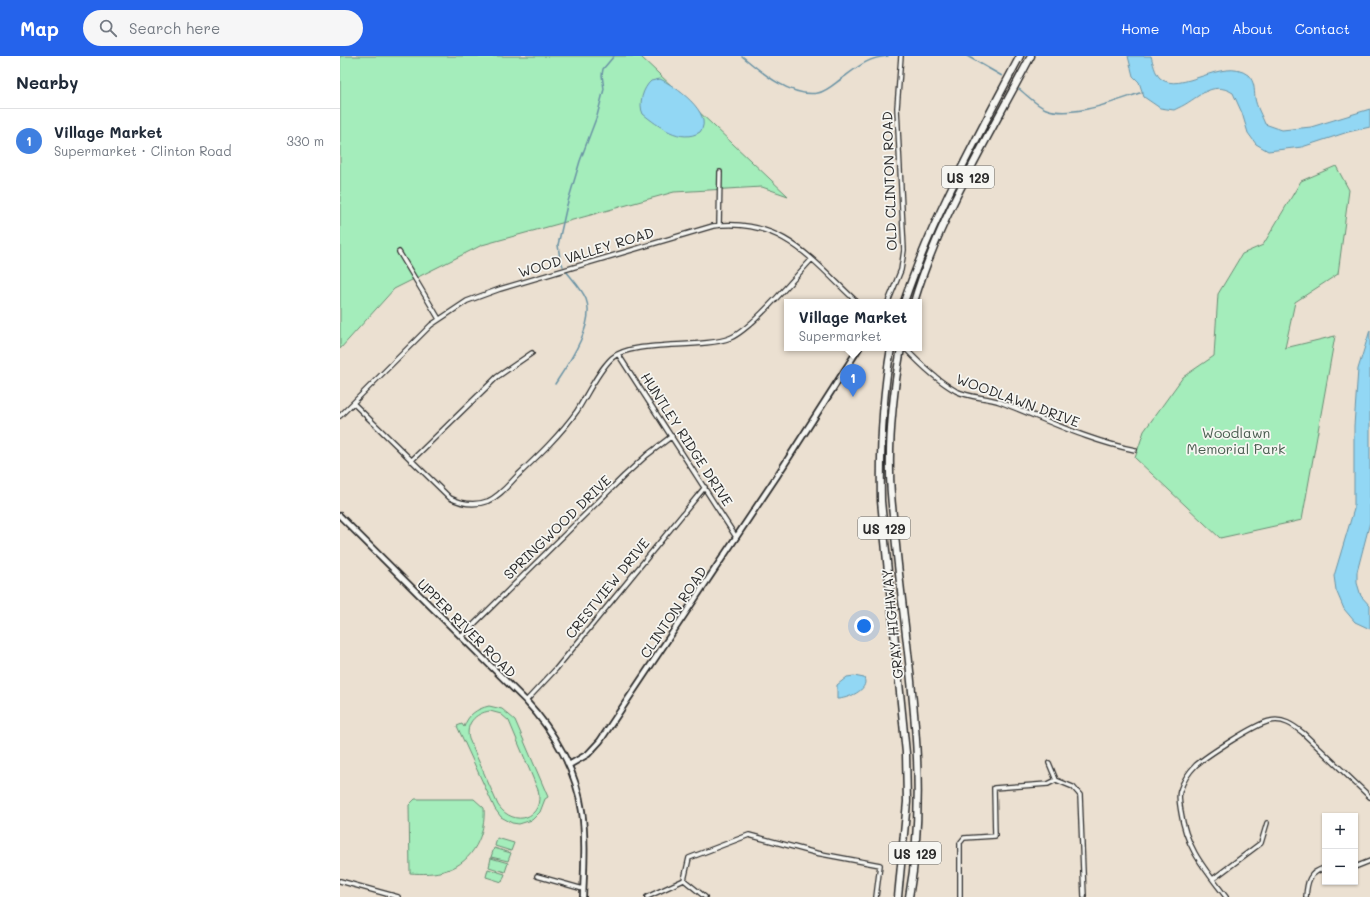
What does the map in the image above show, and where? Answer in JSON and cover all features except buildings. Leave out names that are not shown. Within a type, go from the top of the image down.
[{"type":"highway","name":"US 129","points":[[905,299],[920,254],[934,223],[1020,56]]},
{"type":"highway","name":"US 129","points":[[915,299],[931,253],[948,215],[1031,56]]},
{"type":"highway","name":"GRAY HIGHWAY","points":[[890,351],[882,413],[880,468],[881,501],[906,753],[907,802],[898,897]]},
{"type":"highway","name":"GRAY HIGHWAY","points":[[901,351],[894,396],[890,471],[916,746],[916,842],[909,897]]},
{"type":"street","name":"OLD CLINTON ROAD","points":[[889,299],[901,270],[904,250],[896,108],[901,56]]},
{"type":"street","points":[[719,225],[720,172]]},
{"type":"street","name":"WOOD VALLEY ROAD","points":[[340,416],[439,319],[467,302],[500,289],[704,228],[719,225],[742,225],[774,233],[792,242],[854,299]]},
{"type":"street","points":[[399,252],[439,319]]},
{"type":"street","points":[[353,403],[440,490],[457,501],[475,504],[490,500],[497,495],[557,436],[577,410],[607,364],[618,354],[634,349],[717,341],[731,338],[745,330],[812,259]]},
{"type":"street","name":"CLINTON ROAD","points":[[569,765],[588,754],[600,741],[857,351]]},
{"type":"street","name":"WOODLAWN DRIVE","points":[[908,351],[957,392],[1000,402],[1109,445],[1135,450]]},
{"type":"street","points":[[411,461],[497,377],[532,353]]},
{"type":"street","name":"HUNTLEY RIDGE DRIVE","points":[[618,354],[736,536]]},
{"type":"street","name":"SPRINGWOOD DRIVE","points":[[461,637],[642,460],[672,436]]},
{"type":"street","name":"CRESTVIEW DRIVE","points":[[526,701],[556,669],[705,488]]},
{"type":"street","name":"UPPER RIVER ROAD","points":[[340,516],[526,701],[547,726],[569,765]]},
{"type":"street","points":[[1226,897],[1191,849],[1182,823],[1180,792],[1186,777],[1197,765],[1252,729],[1269,721],[1283,721],[1292,725],[1370,797]]},
{"type":"street","points":[[1049,763],[1056,780],[1078,790],[1082,800],[1084,897]]},
{"type":"street","points":[[569,765],[582,812],[583,897]]},
{"type":"street","points":[[960,897],[960,843],[964,838],[995,836],[994,788],[1048,784],[1056,780]]},
{"type":"street","points":[[1213,879],[1261,842],[1267,823]]},
{"type":"street","points":[[684,880],[689,858],[749,835],[816,853],[880,865],[876,897]]},
{"type":"street","points":[[1358,866],[1370,861]]},
{"type":"street","points":[[1306,897],[1307,887],[1312,874],[1322,869]]},
{"type":"street","points":[[537,876],[583,889]]},
{"type":"street","points":[[647,897],[684,880]]},
{"type":"street","points":[[684,880],[705,897]]},
{"type":"street","points":[[340,881],[398,897]]},
{"type":"green space","points":[[340,56],[640,56],[788,196],[762,187],[674,192],[482,245],[394,289],[340,349]]},
{"type":"green space","name":"Woodlawn Memorial Park","points":[[1336,166],[1349,190],[1338,274],[1295,302],[1285,348],[1335,336],[1302,520],[1220,538],[1135,458],[1144,431],[1183,377],[1214,356],[1218,294],[1242,254],[1263,245],[1301,181]]},
{"type":"green space","points":[[489,706],[502,709],[515,720],[548,797],[545,799],[540,812],[532,820],[519,824],[512,823],[501,817],[495,809],[457,726],[462,724],[464,727],[470,716],[484,707]],"holes":[[[490,711],[501,714],[509,721],[538,790],[539,800],[537,808],[527,817],[512,817],[498,805],[469,739],[468,729],[472,720],[485,712]]]},
{"type":"green space","points":[[415,799],[474,799],[484,808],[483,828],[480,837],[471,854],[464,861],[447,870],[419,874],[410,873],[409,805]]},
{"type":"green space","points":[[497,838],[514,843],[511,851],[495,846]]},
{"type":"green space","points":[[494,848],[511,853],[508,861],[491,857]]},
{"type":"green space","points":[[491,858],[508,863],[505,872],[489,867]]},
{"type":"green space","points":[[488,869],[505,874],[502,882],[486,877]]},
{"type":"water","points":[[1128,56],[1151,56],[1158,76],[1168,82],[1190,80],[1214,72],[1238,70],[1248,75],[1253,83],[1258,108],[1265,124],[1282,130],[1311,127],[1370,109],[1370,127],[1348,132],[1302,147],[1268,151],[1256,144],[1248,133],[1242,113],[1233,93],[1225,89],[1211,89],[1174,110],[1160,108],[1144,97],[1139,82],[1133,76]]},
{"type":"water","points":[[660,79],[683,94],[698,109],[702,117],[703,125],[700,132],[693,135],[678,135],[656,124],[643,114],[641,106],[642,96],[651,81]]},
{"type":"water","points":[[1370,330],[1370,522],[1357,572],[1357,583],[1361,596],[1370,606],[1370,629],[1355,622],[1344,609],[1336,590],[1334,576],[1354,509],[1354,426],[1358,369]]},
{"type":"water","points":[[854,676],[864,678],[864,686],[852,696],[837,699],[837,685],[847,677]]},
{"type":"waterway","points":[[563,266],[560,259],[558,245],[567,205],[580,161],[597,116],[604,89],[602,75],[603,69],[614,56]]},
{"type":"waterway","points":[[742,56],[767,76],[787,88],[808,94],[818,93],[825,90],[864,63],[875,58],[888,56]]},
{"type":"waterway","points":[[967,56],[1002,76]]},
{"type":"waterway","points":[[1019,89],[1046,109],[1069,112],[1108,104],[1143,92]]},
{"type":"waterway","points":[[555,384],[573,355],[584,332],[587,320],[588,309],[586,299],[580,288],[566,271]]},
{"type":"place","name":"Village Market","points":[[853,397]]}]
